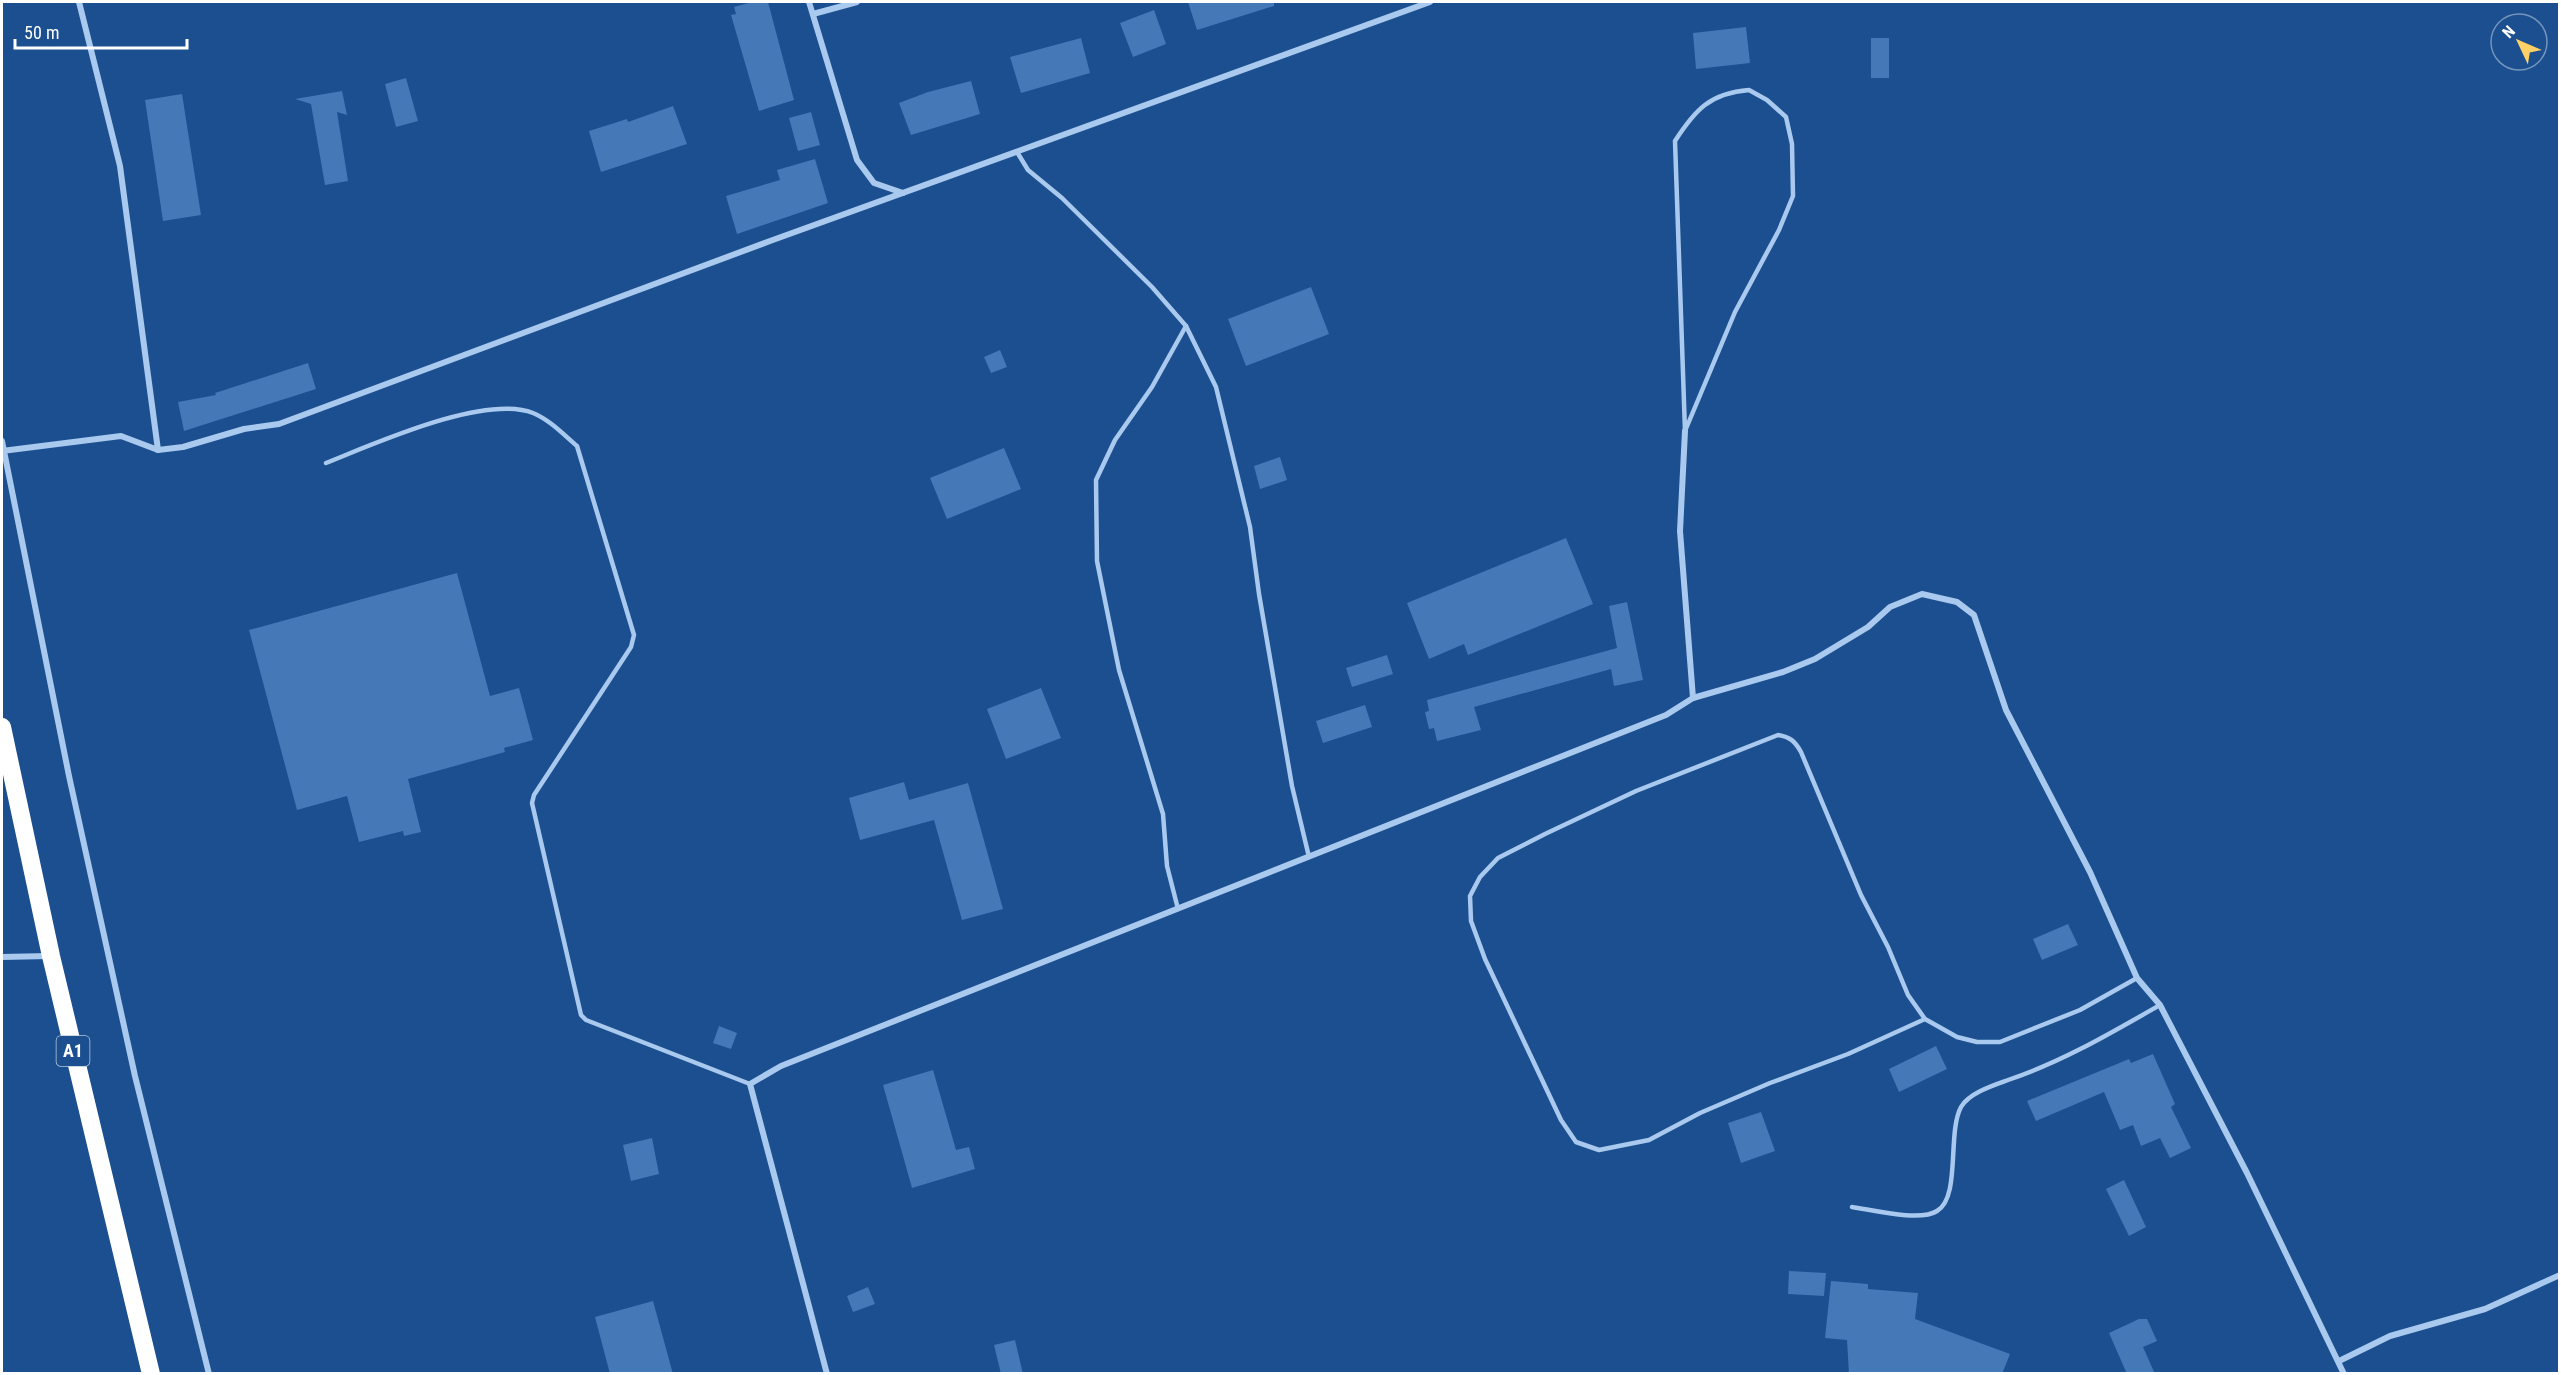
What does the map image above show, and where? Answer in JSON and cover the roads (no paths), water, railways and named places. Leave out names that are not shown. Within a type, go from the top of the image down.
[{"type":"highway","name":"A1","points":[[2,727],[51,956],[151,1374]]},
{"type":"street","points":[[79,2],[120,165],[158,450]]},
{"type":"street","points":[[809,2],[857,160],[874,183],[904,193]]},
{"type":"street","points":[[813,14],[856,2]]},
{"type":"street","points":[[2,451],[121,436],[158,450],[183,447],[244,429],[279,424],[1430,2]]},
{"type":"street","points":[[1685,431],[1680,531],[1694,698]]},
{"type":"street","points":[[2,441],[2,451],[69,776],[135,1076],[209,1374]]},
{"type":"street","points":[[827,1374],[750,1084],[781,1066],[1666,715],[1694,698],[1784,672],[1815,659],[1868,627],[1890,608],[1922,594],[1957,602],[1974,615],[2006,710],[2090,872],[2137,978],[2160,1005],[2247,1173],[2344,1374]]},
{"type":"street","points":[[2,957],[51,956]]},
{"type":"street","points":[[2339,1361],[2390,1336],[2485,1309],[2559,1275]]},
{"type":"lane","points":[[1749,90],[1767,100],[1786,117],[1792,144],[1793,196],[1779,230],[1735,312],[1685,431],[1675,141],[1692,114],[1713,99],[1732,91],[1749,90]]},
{"type":"lane","points":[[1017,152],[1028,170],[1062,198],[1152,287],[1186,326],[1216,387],[1250,527],[1259,594],[1292,786],[1309,857]]},
{"type":"lane","points":[[1178,909],[1167,866],[1162,814],[1119,669],[1097,561],[1096,480],[1115,440],[1152,387],[1186,326]]},
{"type":"lane","points":[[326,463],[407,431],[503,408],[533,413],[556,427],[577,446],[634,635],[631,646],[538,789],[532,803],[581,1015],[586,1020],[750,1084]]},
{"type":"lane","points":[[1924,1019],[1848,1054],[1770,1083],[1700,1113],[1649,1140],[1599,1150],[1576,1142],[1561,1120],[1485,959],[1471,921],[1470,896],[1479,877],[1497,858],[1636,791],[1778,735],[1788,737],[1796,743],[1801,752],[1861,895],[1888,947],[1908,995],[1924,1019],[1957,1037],[1977,1042],[2000,1042],[2080,1010],[2137,978]]},
{"type":"lane","points":[[1852,1208],[1922,1217],[1938,1211],[1948,1200],[1954,1128],[1962,1106],[1975,1094],[1999,1083],[2037,1071],[2098,1041],[2160,1005]]}]
